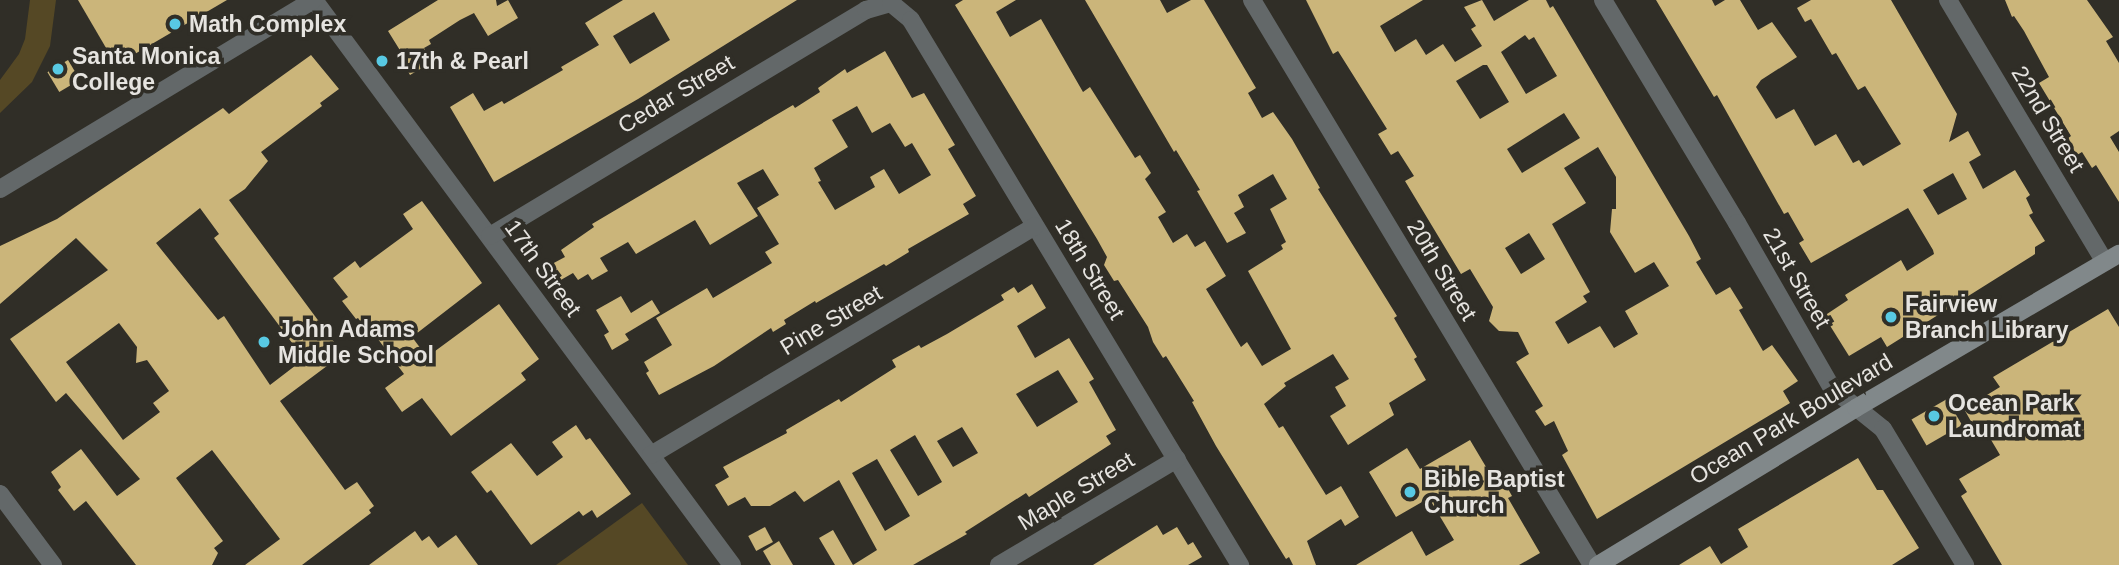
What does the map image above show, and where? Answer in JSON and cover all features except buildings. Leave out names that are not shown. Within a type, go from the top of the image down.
[{"type":"street","points":[[0,189],[314,0]]},
{"type":"street","name":"17th Street","points":[[314,0],[733,565]]},
{"type":"street","name":"20th Street","points":[[1252,0],[1592,565]]},
{"type":"street","name":"21st Street","points":[[1603,0],[1832,388],[1883,429],[1891,439],[1965,565]]},
{"type":"street","name":"22nd Street","points":[[1948,0],[2112,258]]},
{"type":"street","name":"Cedar Street","points":[[490,236],[866,10],[891,3]]},
{"type":"street","name":"18th Street","points":[[891,3],[911,20],[1240,565]]},
{"type":"street","name":"Pine Street","points":[[651,455],[1035,226]]},
{"type":"street","name":"Ocean Park Boulevard","points":[[1598,565],[1856,408],[2112,258]]},
{"type":"street","name":"Maple Street","points":[[999,565],[1177,459]]},
{"type":"street","points":[[0,494],[53,565]]},
{"type":"shaded area","points":[[30,0],[56,0],[50,46],[32,82],[0,113],[0,80],[19,54],[25,39]]},
{"type":"shaded area","points":[[642,503],[688,565],[556,565]]},
{"type":"place","name":"Math Complex","points":[[175,24]]},
{"type":"place","name":"17th & Pearl","points":[[382,61]]},
{"type":"place","name":"Santa Monica College","points":[[58,69]]},
{"type":"place","name":"Fairview Branch Library","points":[[1891,317]]},
{"type":"place","name":"John Adams Middle School","points":[[264,342]]},
{"type":"place","name":"Ocean Park Laundromat","points":[[1934,416]]},
{"type":"place","name":"Bible Baptist Church","points":[[1410,492]]}]
